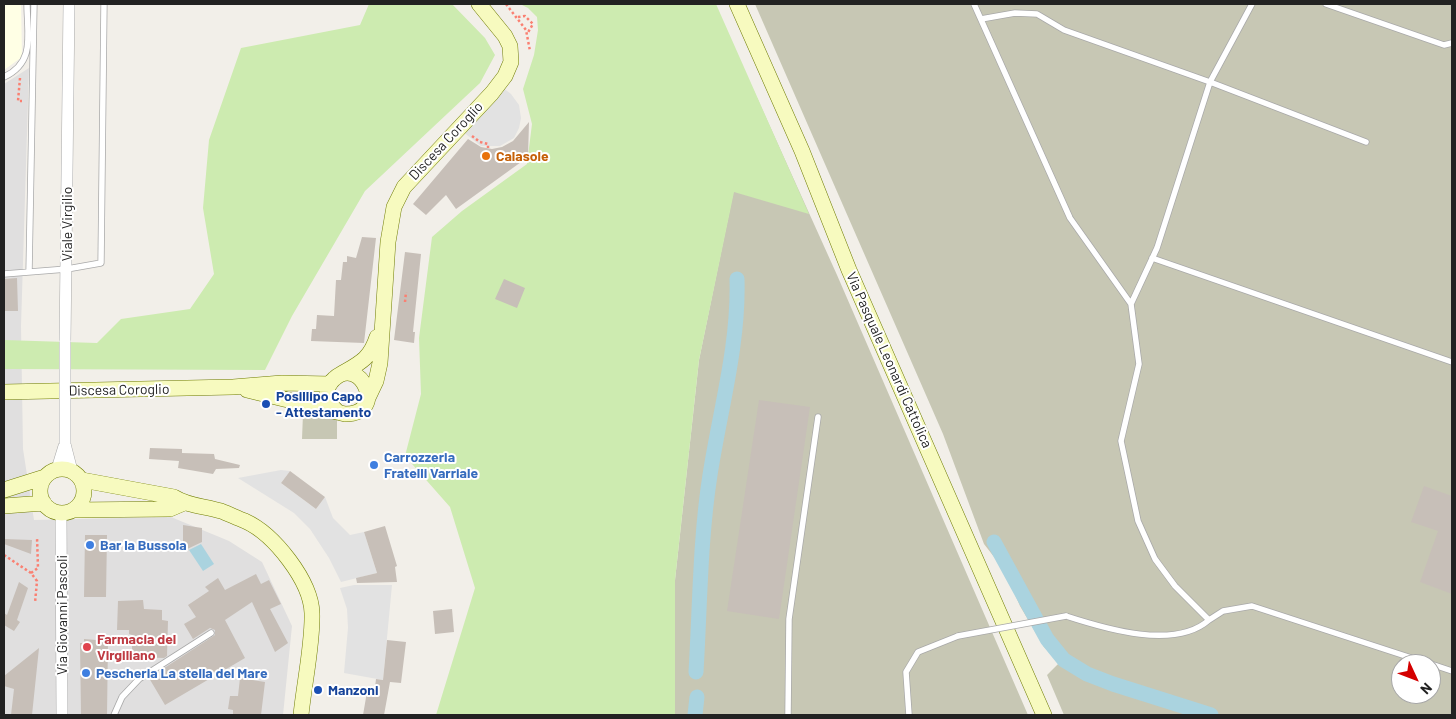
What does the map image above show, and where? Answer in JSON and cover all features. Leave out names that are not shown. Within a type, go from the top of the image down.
[{"type":"street","name":"Viale Virgilio","points":[[69,4],[64,444],[77,475]]},
{"type":"street","name":"Discesa Coroglio","points":[[366,402],[376,382],[380,363],[381,323],[388,242],[394,207],[404,187],[492,93],[505,76],[511,62],[510,46],[505,36],[479,4]]},
{"type":"street","name":"Via Pasquale Leonardi Cattolica","points":[[737,4],[794,133],[849,270],[1044,715]]},
{"type":"street","name":"Discesa Coroglio","points":[[4,392],[233,387],[335,379],[362,361],[372,351],[381,323]]},
{"type":"street","points":[[353,374],[360,377],[367,388],[366,402],[357,412],[351,414],[338,412],[333,408],[327,396],[335,379],[353,374]]},
{"type":"street","name":"Discesa Coroglio","points":[[233,387],[338,412]]},
{"type":"street","name":"Viale Virgilio","points":[[51,473],[64,444]]},
{"type":"street","points":[[51,473],[40,491],[44,503],[53,512],[170,509],[184,504]]},
{"type":"street","points":[[4,490],[51,473],[77,475],[174,497],[184,504],[220,511],[248,522],[269,537],[291,561],[304,587],[312,612],[301,715]]},
{"type":"street","points":[[68,512],[82,502],[85,495],[77,475]]},
{"type":"street","points":[[4,506],[44,503]]},
{"type":"street","name":"Via Giovanni Pascoli","points":[[62,715],[68,512]]},
{"type":"lane","points":[[4,77],[21,66],[28,54],[27,4]]},
{"type":"lane","points":[[29,272],[34,4]]},
{"type":"lane","points":[[4,274],[67,269],[100,263],[104,4]]},
{"type":"lane","points":[[974,4],[1070,218],[1131,304],[1139,364],[1121,441],[1138,521],[1155,559],[1165,573],[1175,586],[1209,620]]},
{"type":"lane","points":[[1131,304],[1152,258],[1210,82],[1252,4]]},
{"type":"lane","points":[[1326,4],[1444,44],[1452,43]]},
{"type":"lane","points":[[981,19],[1015,12],[1037,14],[1064,30],[1210,82],[1366,142]]},
{"type":"lane","points":[[1152,258],[1452,362]]},
{"type":"lane","points":[[788,715],[789,620],[818,417]]},
{"type":"lane","points":[[909,715],[906,672],[918,652],[958,636],[1066,616],[1101,627],[1157,636],[1199,629],[1223,611],[1252,606],[1400,654]]},
{"type":"lane","points":[[114,715],[122,697],[140,679],[211,633]]},
{"type":"path","points":[[506,4],[518,17],[526,34],[530,51]]},
{"type":"path","points":[[518,17],[525,16],[533,24],[526,34]]},
{"type":"path","points":[[468,134],[480,142],[488,144],[488,148]]},
{"type":"path","points":[[405,302],[406,292]]},
{"type":"path","points":[[31,574],[38,568],[37,537]]},
{"type":"path","points":[[4,554],[31,574],[37,581],[35,603]]},
{"type":"shaded area","points":[[4,4],[21,4],[22,57],[4,70]]},
{"type":"shaded area","points":[[755,4],[1452,4],[1452,715],[1064,715],[1047,675],[1059,663],[1044,647],[1020,606],[1005,571],[984,544],[943,434]]},
{"type":"shaded area","points":[[29,68],[21,326],[23,449],[34,520],[171,517],[229,541],[262,562],[292,626],[283,715],[4,715],[4,84]]},
{"type":"shaded area","points":[[498,84],[511,94],[519,105],[521,118],[519,128],[514,138],[500,146],[481,146],[458,128]]},
{"type":"shaded area","points":[[754,91],[837,275],[1028,715],[675,715],[675,580],[699,360]]},
{"type":"shaded area","points":[[303,414],[337,415],[337,439],[302,439]]},
{"type":"shaded area","points":[[281,470],[290,471],[281,483],[316,509],[325,497],[333,518],[350,535],[364,532],[377,573],[341,582],[329,558],[310,529],[294,513],[238,478]]},
{"type":"shaded area","points":[[354,585],[392,585],[383,680],[344,673],[348,628],[347,609],[340,588]]},
{"type":"green space","points":[[369,4],[452,4],[485,38],[495,55],[480,83],[365,191],[292,316],[265,370],[4,369],[4,340],[97,343],[121,319],[190,309],[214,274],[203,208],[209,140],[241,48],[360,25]]},
{"type":"green space","points":[[520,4],[716,4],[809,214],[734,192],[699,360],[675,580],[675,715],[436,715],[475,588],[450,507],[405,456],[421,394],[419,338],[432,237],[462,211],[527,164],[532,124],[523,89],[534,55],[538,30],[537,17],[528,8]]},
{"type":"water","points":[[201,544],[214,564],[203,571],[189,550]]},
{"type":"building","points":[[529,122],[528,157],[456,209],[446,195],[426,215],[413,204],[468,139],[481,147],[492,149],[502,147],[513,141]]},
{"type":"building","points":[[362,237],[376,238],[364,343],[311,341],[312,329],[316,329],[317,315],[334,316],[336,280],[341,280],[343,262],[347,262],[347,256],[356,258]]},
{"type":"building","points":[[405,252],[421,254],[413,332],[415,332],[414,343],[394,340]]},
{"type":"building","points":[[17,278],[18,311],[4,311],[4,279]]},
{"type":"building","points":[[504,279],[525,288],[517,308],[495,299]]},
{"type":"building","points":[[759,400],[810,407],[779,619],[727,611]]},
{"type":"building","points":[[150,448],[182,449],[182,453],[214,454],[215,459],[240,465],[239,468],[216,469],[213,474],[178,468],[179,461],[149,459]]},
{"type":"building","points":[[290,471],[325,497],[316,509],[281,483]]},
{"type":"building","points":[[1424,486],[1452,496],[1452,594],[1420,582],[1438,531],[1411,522]]},
{"type":"building","points":[[183,525],[202,528],[202,542],[183,551]]},
{"type":"building","points":[[385,526],[397,566],[395,567],[397,582],[357,583],[356,578],[377,573],[364,532]]},
{"type":"building","points":[[85,535],[107,535],[106,597],[84,597]]},
{"type":"building","points":[[4,539],[32,540],[31,554],[4,544]]},
{"type":"building","points":[[256,574],[261,584],[269,580],[281,604],[270,609],[288,643],[275,652],[252,602],[225,620],[245,658],[165,705],[149,678],[215,635],[215,630],[210,628],[193,639],[184,624],[196,617],[188,605],[209,591],[205,587],[218,578],[225,590]]},
{"type":"building","points":[[19,582],[28,588],[17,620],[20,622],[14,631],[4,625],[4,613],[7,615]]},
{"type":"building","points":[[143,600],[144,609],[162,610],[162,620],[168,621],[167,656],[164,658],[132,657],[132,635],[129,634],[129,630],[117,630],[118,601]]},
{"type":"building","points":[[452,609],[454,632],[435,634],[433,611]]},
{"type":"building","points":[[84,639],[108,641],[107,715],[81,715],[80,643],[84,643]]},
{"type":"building","points":[[387,640],[406,642],[401,683],[390,682],[384,715],[363,715],[368,686],[375,687],[376,679],[383,680]]},
{"type":"building","points":[[39,648],[32,715],[11,715],[14,689],[4,686],[4,676]]},
{"type":"building","points":[[240,678],[265,682],[261,715],[233,715],[233,710],[228,709],[230,696],[238,696]]},
{"type":"waterway","points":[[696,672],[702,548],[707,499],[732,353],[737,304],[737,279]]},
{"type":"waterway","points":[[994,542],[1047,639],[1064,660],[1087,674],[1113,684],[1211,715]]},
{"type":"waterway","points":[[695,715],[697,697]]},
{"type":"place","name":"Calasole","points":[[486,156]]},
{"type":"place","name":"Posillipo Capo - Attestamento","points":[[266,404]]},
{"type":"place","name":"Carrozzeria Fratelli Varriale","points":[[374,465]]},
{"type":"place","name":"Bar la Bussola","points":[[90,545]]},
{"type":"place","name":"Farmacia del Virgiliano","points":[[87,647]]},
{"type":"place","name":"Pescheria La stella del Mare","points":[[86,673]]},
{"type":"place","name":"Manzoni","points":[[318,690]]}]
